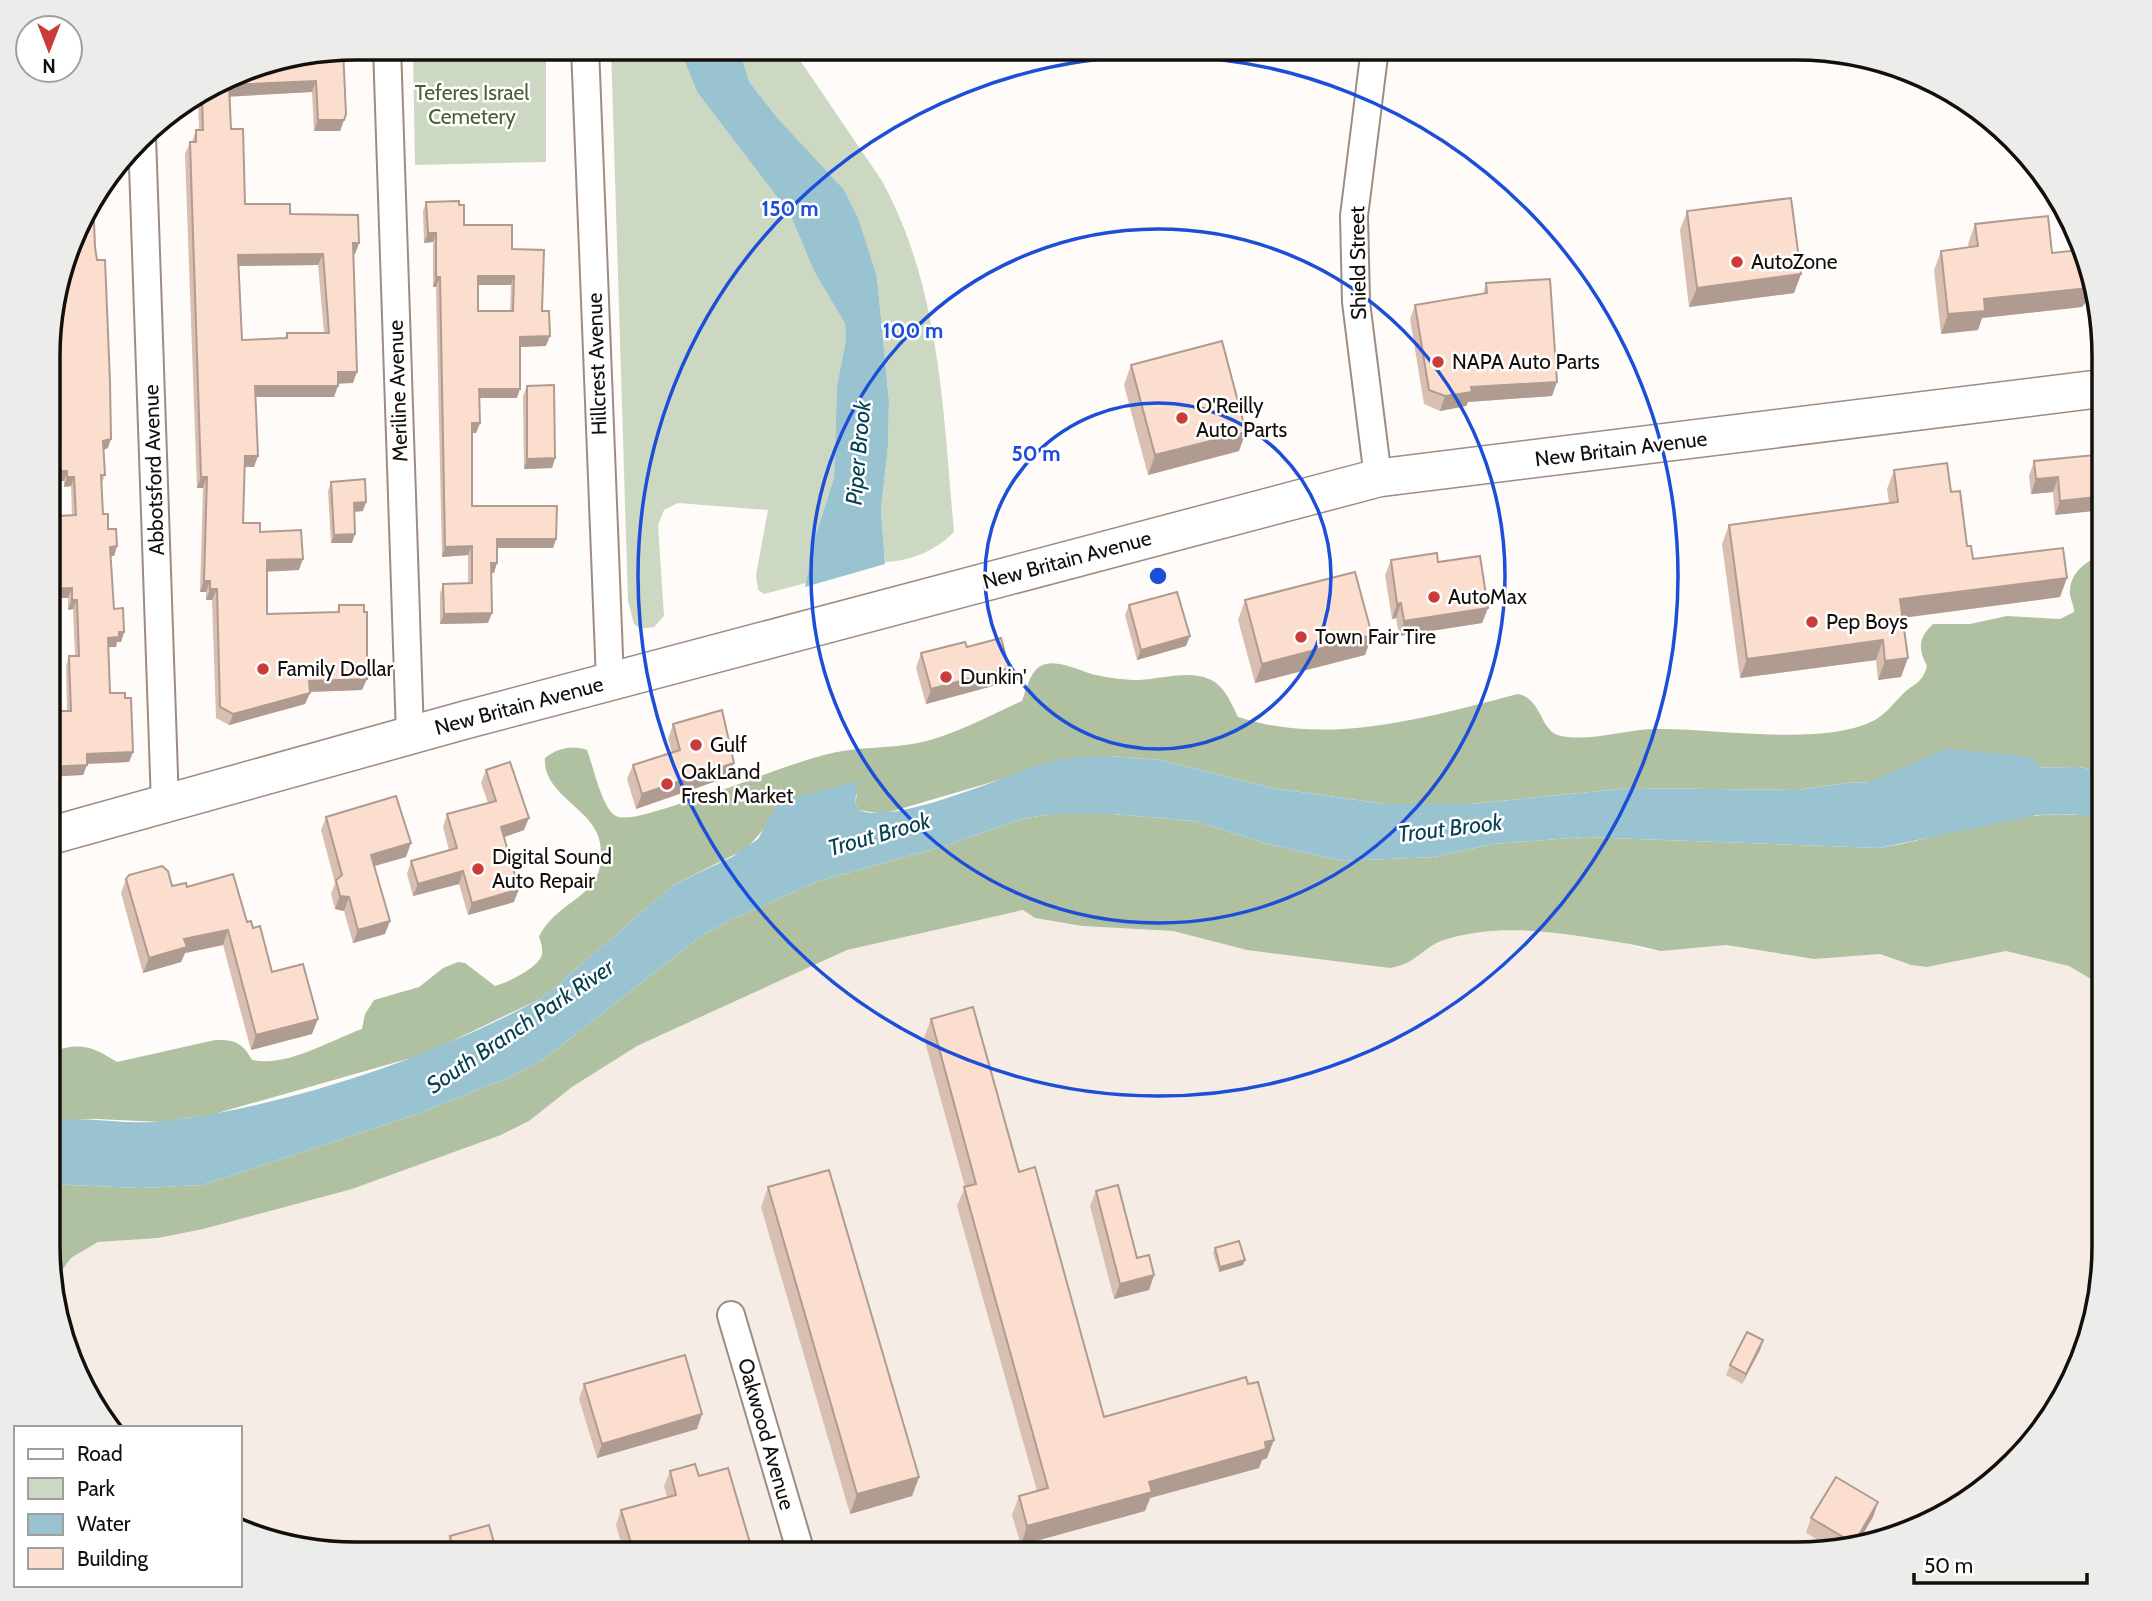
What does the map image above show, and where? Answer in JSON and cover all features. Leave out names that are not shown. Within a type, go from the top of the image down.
[{"type":"main road","name":"New Britain Avenue","points":[[60,833],[610,681],[1378,478],[2092,390]]},
{"type":"street","name":"Meriline Avenue","points":[[387,60],[410,735]]},
{"type":"street","name":"Hillcrest Avenue","points":[[586,60],[610,681]]},
{"type":"street","name":"Shield Street","points":[[1374,60],[1354,216],[1356,302],[1378,478]]},
{"type":"street","name":"Abbotsford Avenue","points":[[142,150],[165,804]]},
{"type":"street","name":"Oakwood Avenue","points":[[731,1315],[798,1542]]},
{"type":"shaded area","points":[[1023,910],[1035,918],[1082,926],[1173,931],[1247,950],[1390,968],[1442,940],[1480,930],[1528,929],[1630,944],[1645,950],[1726,945],[1814,959],[1880,954],[1910,965],[1927,967],[2006,951],[2069,966],[2092,980],[2092,1264],[2087,1303],[2077,1340],[2053,1393],[2031,1426],[2006,1455],[1961,1492],[1927,1511],[1891,1526],[1854,1536],[1796,1542],[337,1541],[298,1536],[242,1519],[242,1426],[121,1426],[109,1410],[82,1359],[65,1303],[61,1272],[71,1258],[98,1242],[158,1238],[352,1189],[501,1135],[529,1121],[572,1087],[637,1046],[847,950]]},
{"type":"green space","name":"Teferes Israel Cemetery","points":[[413,60],[546,60],[546,162],[415,165]]},
{"type":"green space","points":[[611,60],[684,60],[697,92],[790,214],[814,271],[845,324],[846,339],[837,386],[834,478],[815,537],[806,583],[764,594],[758,590],[756,575],[768,510],[678,503],[664,510],[658,525],[664,616],[654,627],[640,629],[634,624],[628,601]]},
{"type":"green space","points":[[742,60],[800,60],[882,181],[902,222],[917,265],[936,352],[954,532],[931,550],[914,557],[885,562],[881,509],[888,447],[889,401],[877,277],[779,120],[750,83]]},
{"type":"green space","points":[[2092,560],[2092,769],[2001,768],[1926,780],[1846,783],[1797,790],[1630,788],[1470,804],[1385,804],[1272,788],[1160,760],[1111,756],[1046,763],[1016,775],[883,814],[859,810],[855,803],[857,795],[765,828],[746,849],[675,884],[542,998],[425,1054],[214,1114],[161,1122],[60,1120],[60,1049],[84,1047],[117,1062],[222,1040],[241,1046],[252,1060],[280,1060],[308,1052],[362,1029],[365,1014],[374,1000],[419,987],[443,968],[458,962],[465,963],[495,986],[515,978],[536,964],[542,954],[539,937],[558,913],[590,887],[597,876],[601,861],[596,831],[560,792],[546,771],[545,758],[560,750],[587,750],[606,805],[616,816],[631,817],[726,789],[824,755],[907,745],[945,735],[1022,701],[1036,670],[1052,663],[1124,679],[1201,676],[1219,686],[1227,695],[1238,717],[1273,726],[1343,729],[1379,725],[1449,712],[1518,694],[1532,702],[1549,728],[1561,736],[1585,737],[1657,729],[1797,735],[1825,733],[1851,729],[1873,721],[1920,681],[1927,666],[1921,649],[1922,639],[1933,624],[1970,624],[2007,616],[2060,619],[2074,612],[2070,595],[2071,583],[2077,572]]},
{"type":"green space","points":[[1051,814],[1113,814],[1194,821],[1268,844],[1343,861],[1433,857],[1494,844],[1583,837],[1879,848],[2019,818],[2076,814],[2092,816],[2092,980],[2069,966],[2006,951],[1927,967],[1911,965],[1880,954],[1814,959],[1726,945],[1661,951],[1584,937],[1515,930],[1447,939],[1432,945],[1407,963],[1390,968],[1247,950],[1173,931],[1082,926],[1035,918],[1023,910],[847,950],[637,1046],[572,1087],[529,1121],[501,1135],[352,1189],[203,1229],[158,1238],[98,1242],[71,1258],[61,1272],[60,1185],[141,1188],[202,1185],[417,1114],[503,1080],[544,1059],[700,937],[728,921],[819,881],[948,845],[1021,819]]},
{"type":"water","name":"Piper Brook","points":[[684,60],[742,60],[750,83],[779,120],[844,190],[858,218],[877,277],[889,401],[888,447],[881,509],[885,564],[805,587],[815,537],[834,478],[837,386],[846,339],[845,324],[814,271],[790,214],[697,92]]},
{"type":"water","name":"South Branch Park River","points":[[1111,756],[1160,760],[1272,788],[1385,804],[1470,804],[1630,788],[1797,790],[1846,783],[1926,780],[1956,772],[2001,768],[2078,767],[2092,769],[2092,817],[2037,815],[1879,848],[1583,837],[1494,844],[1433,857],[1343,861],[1268,844],[1194,821],[1113,814],[1051,814],[1021,819],[948,845],[819,881],[728,921],[700,937],[544,1059],[503,1080],[417,1114],[202,1185],[141,1188],[60,1185],[60,1119],[165,1121],[262,1104],[406,1060],[453,1041],[542,998],[675,884],[732,857],[758,839],[779,802],[858,781],[855,803],[859,810],[875,813],[897,811],[951,797],[1054,761]]},
{"type":"building","points":[[344,60],[344,120],[318,120],[316,81],[236,85],[298,65]]},
{"type":"building","points":[[229,88],[231,129],[243,129],[245,204],[290,204],[290,214],[358,215],[359,243],[353,243],[357,372],[338,372],[338,386],[255,386],[258,456],[245,456],[243,523],[260,523],[260,532],[301,530],[303,559],[267,560],[267,614],[339,612],[339,605],[364,605],[364,612],[367,612],[367,679],[309,681],[310,693],[233,714],[220,707],[217,589],[210,589],[210,581],[204,581],[207,477],[201,477],[190,142],[196,142],[196,130],[203,130],[202,102]],"holes":[[[323,254],[329,333],[287,333],[287,338],[242,340],[238,255]]]},
{"type":"building","name":"AutoZone","points":[[1791,198],[1801,274],[1697,288],[1687,211]]},
{"type":"building","points":[[459,201],[459,205],[464,205],[464,225],[512,225],[512,249],[544,250],[542,311],[549,311],[550,336],[520,337],[520,389],[479,389],[480,423],[472,423],[472,506],[557,506],[556,539],[497,539],[497,563],[491,563],[492,613],[444,614],[443,584],[472,583],[472,546],[445,547],[440,277],[436,277],[436,233],[428,233],[426,202]],"holes":[[[478,276],[514,276],[513,311],[478,311]]]},
{"type":"building","points":[[2048,216],[2052,253],[2073,251],[2084,288],[1984,299],[1985,311],[1948,314],[1941,251],[1978,246],[1975,224]]},
{"type":"building","points":[[94,218],[97,260],[105,260],[110,382],[111,439],[103,441],[105,475],[101,475],[103,514],[108,514],[108,529],[116,529],[117,546],[110,547],[114,609],[123,608],[124,632],[119,632],[119,637],[108,638],[110,693],[125,693],[125,698],[131,698],[133,752],[87,754],[87,765],[60,766],[60,711],[71,711],[69,656],[79,656],[77,600],[72,600],[72,588],[60,589],[60,516],[76,515],[74,477],[67,477],[67,471],[61,471],[62,317],[75,261]]},
{"type":"building","points":[[1550,279],[1557,382],[1471,387],[1472,392],[1445,396],[1429,390],[1415,305],[1487,293],[1486,283]]},
{"type":"building","name":"O'Reilly Auto Parts","points":[[1222,341],[1246,432],[1155,455],[1131,365]]},
{"type":"building","points":[[554,385],[555,458],[527,459],[527,386]]},
{"type":"building","points":[[2092,455],[2092,497],[2060,501],[2058,477],[2036,479],[2034,461]]},
{"type":"building","points":[[1947,463],[1951,492],[1960,491],[1967,546],[1971,546],[1973,559],[2063,548],[2067,578],[1900,599],[1908,658],[1885,661],[1883,640],[1747,659],[1729,525],[1898,502],[1894,470]]},
{"type":"building","points":[[365,479],[366,502],[354,503],[355,534],[334,535],[331,482]]},
{"type":"building","name":"AutoMax","points":[[1437,553],[1438,562],[1480,556],[1488,608],[1404,621],[1401,603],[1397,604],[1391,560]]},
{"type":"building","name":"Town Fair Tire","points":[[1355,572],[1372,635],[1262,664],[1245,600]]},
{"type":"building","points":[[1177,592],[1190,636],[1141,650],[1129,605]]},
{"type":"building","points":[[1001,638],[1009,668],[931,689],[921,653],[965,642],[967,647]]},
{"type":"building","points":[[722,710],[734,763],[642,794],[633,765],[680,750],[673,724]]},
{"type":"building","points":[[510,762],[529,818],[501,827],[519,889],[472,903],[463,871],[418,884],[411,861],[457,848],[447,814],[496,801],[486,770]]},
{"type":"building","points":[[396,796],[411,843],[371,855],[390,921],[358,930],[349,897],[340,896],[336,880],[342,875],[326,817]]},
{"type":"building","points":[[162,866],[168,871],[172,886],[186,883],[187,887],[233,874],[247,922],[251,921],[253,928],[260,926],[272,972],[303,964],[318,1019],[256,1035],[228,930],[184,939],[187,947],[149,958],[126,879],[129,875]]},
{"type":"building","points":[[973,1007],[1019,1172],[1035,1167],[1104,1417],[1246,1377],[1248,1384],[1258,1382],[1274,1440],[1265,1442],[1266,1449],[1149,1482],[1152,1492],[1027,1526],[1019,1496],[1048,1488],[964,1187],[976,1184],[931,1019]]},
{"type":"building","points":[[829,1170],[919,1477],[857,1494],[768,1187]]},
{"type":"building","points":[[1118,1185],[1137,1258],[1149,1255],[1154,1275],[1120,1284],[1096,1191]]},
{"type":"building","points":[[1239,1241],[1245,1260],[1220,1267],[1215,1248]]},
{"type":"building","points":[[1747,1332],[1763,1340],[1746,1374],[1730,1365]]},
{"type":"building","points":[[685,1355],[702,1414],[602,1444],[584,1384]]},
{"type":"building","points":[[695,1464],[699,1476],[728,1468],[750,1542],[631,1542],[621,1510],[676,1495],[670,1471]]},
{"type":"building","points":[[1836,1477],[1878,1502],[1859,1535],[1854,1536],[1844,1538],[1811,1518]]},
{"type":"building","points":[[489,1525],[494,1542],[451,1542],[450,1536]]},
{"type":"waterway","name":"Trout Brook","points":[[1878,801],[1950,770],[2021,777]]},
{"type":"place","name":"AutoZone","points":[[1737,262]]},
{"type":"place","name":"NAPA Auto Parts","points":[[1438,362]]},
{"type":"place","name":"O'Reilly Auto Parts","points":[[1182,418]]},
{"type":"place","name":"AutoMax","points":[[1434,597]]},
{"type":"place","name":"Pep Boys","points":[[1812,622]]},
{"type":"place","name":"Town Fair Tire","points":[[1301,637]]},
{"type":"place","name":"Family Dollar","points":[[263,669]]},
{"type":"place","name":"Dunkin'","points":[[946,677]]},
{"type":"place","name":"Gulf","points":[[696,745]]},
{"type":"place","name":"OakLand Fresh Market","points":[[667,784]]},
{"type":"place","name":"Digital Sound Auto Repair","points":[[478,869]]}]
